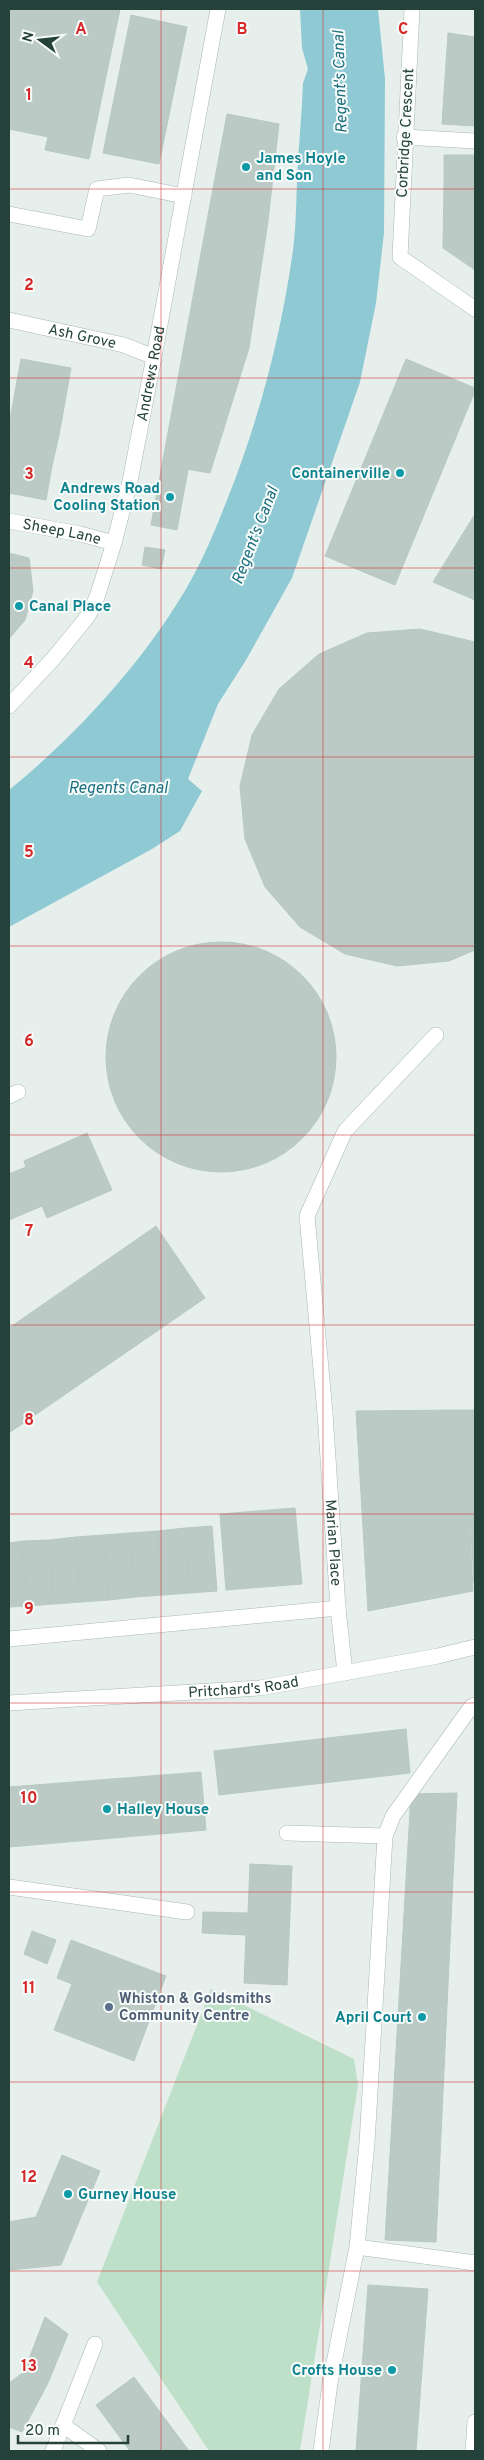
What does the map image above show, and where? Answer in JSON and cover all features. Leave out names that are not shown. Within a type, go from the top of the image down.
[{"type":"street","name":"Andrews Road","points":[[9,706],[53,659],[88,616],[97,597],[114,543],[130,480],[218,9]]},
{"type":"street","name":"Corbridge Crescent","points":[[412,9],[404,137],[400,257],[475,309]]},
{"type":"street","points":[[404,137],[475,141]]},
{"type":"street","points":[[9,214],[88,230],[97,189],[130,185],[184,196]]},
{"type":"street","name":"Ash Grove","points":[[9,320],[124,345],[154,356]]},
{"type":"street","name":"Sheep Lane","points":[[9,521],[80,534],[114,543]]},
{"type":"street","name":"Marian Place","points":[[345,1673],[338,1608],[325,1413],[307,1216],[345,1131],[436,1035]]},
{"type":"street","points":[[9,1639],[338,1608]]},
{"type":"street","name":"Pritchard's Road","points":[[9,1703],[260,1688],[475,1647]]},
{"type":"street","points":[[321,2451],[330,2383],[358,2247],[367,2143],[385,1836],[393,1816],[471,1707],[475,1705]]},
{"type":"street","points":[[287,1834],[385,1836]]},
{"type":"street","points":[[9,1887],[187,1912]]},
{"type":"street","points":[[358,2247],[475,2263]]},
{"type":"street","points":[[53,2451],[95,2344]]},
{"type":"street","points":[[474,2443],[475,2422]]},
{"type":"street","points":[[63,2425],[99,2451]]},
{"type":"green space","points":[[211,1989],[354,2059],[358,2085],[300,2451],[209,2451],[97,2282]]},
{"type":"water","name":"Regents Canal","points":[[300,9],[378,9],[385,79],[384,233],[376,303],[360,382],[292,578],[246,660],[218,704],[188,779],[202,791],[180,831],[152,849],[9,927],[9,790],[85,720],[133,666],[174,609],[210,541],[239,470],[259,408],[282,314],[294,242],[303,83],[308,69],[302,48]]},
{"type":"building","points":[[9,9],[120,9],[89,159],[45,150],[48,137],[9,129]]},
{"type":"building","points":[[131,15],[187,27],[159,164],[103,153]]},
{"type":"building","points":[[448,33],[475,37],[475,126],[442,124]]},
{"type":"building","name":"James Hoyle and Son","points":[[227,114],[279,124],[268,221],[209,210]]},
{"type":"building","points":[[444,155],[475,155],[475,183],[444,183]]},
{"type":"building","points":[[444,183],[475,183],[475,270],[443,248]]},
{"type":"building","points":[[209,210],[268,221],[249,348],[210,473],[162,465]]},
{"type":"building","points":[[21,359],[71,368],[65,402],[15,392]]},
{"type":"building","name":"Containerville","points":[[406,359],[475,388],[475,391],[395,585],[325,556]]},
{"type":"building","points":[[15,392],[65,402],[59,435],[9,425]]},
{"type":"building","points":[[9,425],[59,435],[52,466],[9,457]]},
{"type":"building","points":[[9,457],[52,466],[46,500],[9,493]]},
{"type":"building","name":"Andrews Road Cooling Station","points":[[162,465],[188,470],[177,530],[151,525]]},
{"type":"building","points":[[475,514],[475,600],[433,582]]},
{"type":"building","points":[[145,547],[165,550],[161,569],[142,565]]},
{"type":"building","name":"Canal Place","points":[[9,553],[29,558],[33,591],[25,620],[9,639]]},
{"type":"building","points":[[420,629],[475,642],[475,950],[449,961],[397,966],[345,954],[300,927],[265,887],[245,839],[240,786],[252,735],[279,689],[319,654],[367,633]]},
{"type":"building","points":[[210,942],[232,942],[254,947],[285,961],[310,984],[317,993],[331,1024],[336,1046],[334,1079],[327,1101],[317,1121],[294,1146],[285,1153],[254,1167],[232,1172],[210,1172],[188,1167],[157,1153],[132,1130],[125,1121],[111,1090],[106,1068],[106,1046],[111,1024],[125,993],[148,968],[157,961],[188,947]]},
{"type":"building","points":[[87,1133],[112,1190],[47,1218],[42,1206],[9,1220],[9,1174],[26,1167],[24,1161]]},
{"type":"building","points":[[156,1226],[205,1298],[9,1433],[9,1328]]},
{"type":"building","points":[[464,1410],[473,1591],[368,1611],[356,1411]]},
{"type":"building","points":[[464,1410],[475,1410],[474,1583]]},
{"type":"building","points":[[295,1508],[302,1584],[226,1590],[220,1514]]},
{"type":"building","points":[[212,1526],[217,1591],[190,1593],[185,1528]]},
{"type":"building","points":[[185,1528],[190,1593],[163,1595],[158,1531]]},
{"type":"building","points":[[158,1531],[163,1595],[135,1597],[130,1533]]},
{"type":"building","points":[[130,1533],[135,1597],[109,1600],[103,1535]]},
{"type":"building","points":[[103,1535],[109,1600],[81,1602],[76,1537]]},
{"type":"building","points":[[76,1537],[81,1602],[54,1604],[49,1540]]},
{"type":"building","points":[[49,1540],[54,1604],[27,1606],[22,1541]]},
{"type":"building","points":[[22,1541],[27,1606],[9,1607],[9,1543]]},
{"type":"building","points":[[406,1729],[410,1773],[219,1795],[214,1751]]},
{"type":"building","name":"Halley House","points":[[201,1772],[206,1830],[9,1847],[9,1787]]},
{"type":"building","name":"April Court","points":[[457,1793],[436,2242],[385,2240],[411,1794]]},
{"type":"building","points":[[250,1864],[292,1866],[287,1985],[244,1983],[246,1935],[202,1933],[203,1912],[248,1913]]},
{"type":"building","points":[[32,1931],[56,1940],[47,1964],[24,1954]]},
{"type":"building","name":"Whiston & Goldsmiths Community Centre","points":[[71,1940],[166,1976],[134,2061],[54,2030],[72,1984],[57,1978]]},
{"type":"building","name":"Gurney House","points":[[62,2155],[100,2171],[61,2265],[9,2270],[9,2222],[36,2217]]},
{"type":"building","name":"Crofts House","points":[[368,2285],[428,2289],[416,2451],[356,2451]]},
{"type":"building","points":[[45,2317],[68,2334],[48,2383],[22,2432],[9,2427],[9,2383],[24,2372]]},
{"type":"building","points":[[134,2377],[189,2451],[130,2451],[96,2405]]},
{"type":"place","name":"James Hoyle and Son","points":[[246,167]]},
{"type":"place","name":"Containerville","points":[[400,473]]},
{"type":"place","name":"Andrews Road Cooling Station","points":[[170,497]]},
{"type":"place","name":"Canal Place","points":[[19,606]]},
{"type":"place","name":"Halley House","points":[[107,1809]]},
{"type":"place","name":"Whiston & Goldsmiths Community Centre","points":[[109,2007]]},
{"type":"place","name":"April Court","points":[[422,2017]]},
{"type":"place","name":"Gurney House","points":[[68,2194]]},
{"type":"place","name":"Crofts House","points":[[392,2370]]},
{"type":"water label","name":"Regent's Canal","points":[[339,82]]},
{"type":"water label","name":"Regent's Canal","points":[[254,535]]}]
